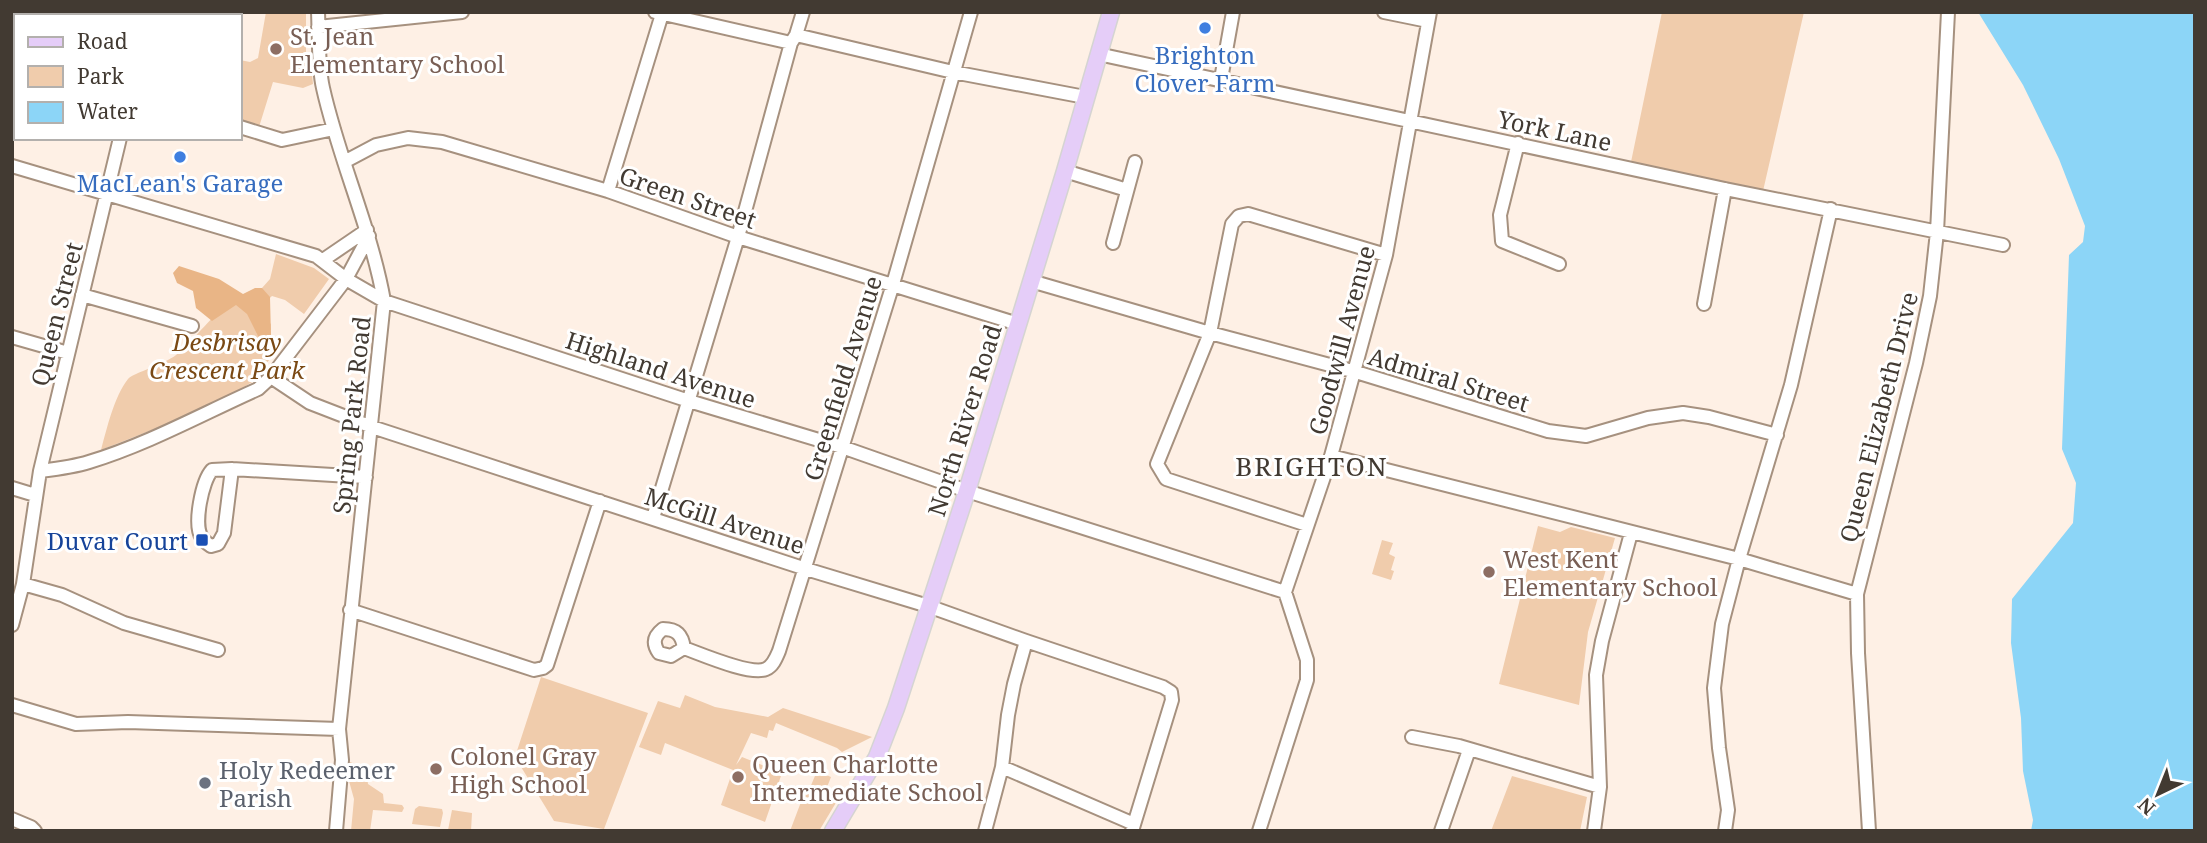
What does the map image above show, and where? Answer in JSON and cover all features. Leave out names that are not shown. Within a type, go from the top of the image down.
[{"type":"main road","name":"North River Road","points":[[833,831],[877,757],[896,708],[967,491],[1066,170],[1111,12]]},
{"type":"street","name":"Spring Park Road","points":[[318,12],[322,85],[368,233],[384,302],[339,729],[342,761],[336,831]]},
{"type":"street","points":[[318,27],[401,15],[462,12]]},
{"type":"street","points":[[653,519],[803,12]]},
{"type":"street","name":"Greenfield Avenue","points":[[684,648],[752,671],[765,670],[773,664],[779,651],[892,284],[971,12]]},
{"type":"street","points":[[1220,79],[1233,12]]},
{"type":"street","points":[[1384,12],[1429,17]]},
{"type":"street","name":"Queen Elizabeth Drive","points":[[1869,831],[1857,594],[1916,363],[1930,296],[1937,232],[1948,12]]},
{"type":"street","points":[[608,191],[658,13],[1085,97]]},
{"type":"street","name":"Goodwill Avenue","points":[[1285,592],[1331,456],[1386,255],[1429,17]]},
{"type":"street","name":"York Lane","points":[[1098,54],[2003,245]]},
{"type":"street","points":[[242,128],[282,140],[334,129]]},
{"type":"street","name":"Green Street","points":[[344,162],[376,145],[408,138],[442,142],[608,191],[738,237],[1018,324]]},
{"type":"street","name":"Queen Street","points":[[12,625],[23,584],[40,471],[120,140]]},
{"type":"street","points":[[1518,143],[1500,215],[1502,241],[1559,264]]},
{"type":"street","points":[[1113,243],[1135,162]]},
{"type":"street","points":[[13,167],[323,260],[368,233]]},
{"type":"street","points":[[1066,170],[1127,190]]},
{"type":"street","points":[[1703,304],[1725,188]]},
{"type":"street","points":[[1725,831],[1728,810],[1713,688],[1722,624],[1791,385],[1830,209]]},
{"type":"street","points":[[1307,525],[1166,479],[1157,464],[1210,333],[1232,224],[1239,216],[1248,215],[1386,255]]},
{"type":"street","points":[[40,471],[86,463],[161,435],[258,389],[271,377],[346,279],[368,233]]},
{"type":"street","name":"Highland Avenue","points":[[323,260],[346,279],[384,302],[689,401],[842,447],[967,491],[1285,592]]},
{"type":"street","name":"Admiral Street","points":[[1031,281],[1356,372],[1548,431],[1586,436],[1648,418],[1683,413],[1777,435]]},
{"type":"street","points":[[82,295],[192,326]]},
{"type":"street","points":[[12,337],[68,353]]},
{"type":"street","name":"McGill Avenue","points":[[271,377],[310,403],[372,427],[806,569],[928,606],[1163,687],[1171,692],[1172,700],[1133,827]]},
{"type":"street","points":[[1331,456],[1739,559],[1857,594]]},
{"type":"street","points":[[232,469],[224,533],[218,544],[211,546],[202,540],[199,532],[201,495],[212,470],[232,469],[366,477]]},
{"type":"street","points":[[12,488],[36,495]]},
{"type":"street","points":[[350,610],[534,670],[542,668],[547,665],[600,501]]},
{"type":"street","points":[[1594,831],[1600,787],[1596,675],[1602,641],[1631,533]]},
{"type":"street","points":[[23,584],[62,595],[124,623],[218,650]]},
{"type":"street","points":[[1259,831],[1307,680],[1307,660],[1285,592]]},
{"type":"street","points":[[985,831],[1002,767],[1007,715],[1026,641]]},
{"type":"street","points":[[12,705],[76,723],[128,722],[339,729]]},
{"type":"street","points":[[1412,737],[1458,746],[1600,787]]},
{"type":"street","points":[[1441,831],[1469,750]]},
{"type":"street","points":[[1002,767],[1133,827]]},
{"type":"street","points":[[12,819],[35,831]]},
{"type":"green space","name":"St. Jean Elementary School","points":[[266,12],[306,12],[306,64],[311,65],[313,84],[303,88],[273,82],[259,127],[242,122],[242,60],[250,62],[258,58]]},
{"type":"green space","points":[[1662,12],[1804,12],[1763,191],[1631,162]]},
{"type":"green space","name":"Desbrisay Crescent Park","points":[[276,254],[314,268],[329,279],[304,314],[285,300],[272,296],[260,307],[261,316],[271,324],[271,337],[279,347],[252,382],[195,413],[101,450],[115,404],[128,379],[176,355],[219,312],[235,300],[246,306],[270,279]]},
{"type":"green space","points":[[1538,526],[1560,532],[1571,527],[1615,538],[1588,632],[1579,705],[1499,684]]},
{"type":"green space","points":[[1382,540],[1393,543],[1389,554],[1395,557],[1391,580],[1372,574]]},
{"type":"green space","points":[[541,677],[648,713],[604,829],[554,821],[515,757]]},
{"type":"green space","points":[[685,695],[715,707],[768,717],[783,708],[872,737],[842,752],[776,723],[773,731],[769,730],[767,738],[751,733],[736,765],[742,757],[782,773],[765,822],[721,805],[733,770],[665,743],[661,755],[639,747],[658,701],[680,708]]},
{"type":"green space","points":[[350,762],[366,768],[368,784],[383,794],[384,803],[402,805],[402,812],[373,810],[370,831],[351,831],[354,799],[349,781]]},
{"type":"green space","points":[[817,771],[831,777],[824,795],[837,801],[819,831],[790,831],[804,794],[807,795]]},
{"type":"green space","points":[[1512,776],[1587,797],[1580,831],[1491,831]]},
{"type":"green space","points":[[419,806],[442,809],[440,827],[412,824],[415,809]]},
{"type":"green space","points":[[452,810],[472,813],[471,831],[448,830]]},
{"type":"shaded area","points":[[179,266],[219,279],[243,294],[255,288],[262,288],[270,297],[271,337],[261,342],[247,314],[236,305],[212,321],[196,308],[193,291],[177,283],[173,273]]},
{"type":"water","points":[[1978,12],[2195,12],[2195,831],[2031,831],[2033,820],[2023,771],[2021,718],[2011,643],[2012,599],[2073,523],[2076,483],[2062,449],[2069,255],[2083,242],[2085,226],[2059,159],[2023,85]]},
{"type":"place","name":"Brighton Clover Farm","points":[[1205,28]]},
{"type":"place","name":"St. Jean Elementary School","points":[[276,49]]},
{"type":"place","name":"MacLean's Garage","points":[[180,157]]},
{"type":"place","name":"Duvar Court","points":[[202,540]]},
{"type":"place","name":"West Kent Elementary School","points":[[1489,572]]},
{"type":"place","name":"Colonel Gray High School","points":[[436,769]]},
{"type":"place","name":"Queen Charlotte Intermediate School","points":[[738,777]]},
{"type":"place","name":"Holy Redeemer Parish","points":[[205,783]]},
{"type":"district","name":"BRIGHTON","points":[[1312,466]]}]
